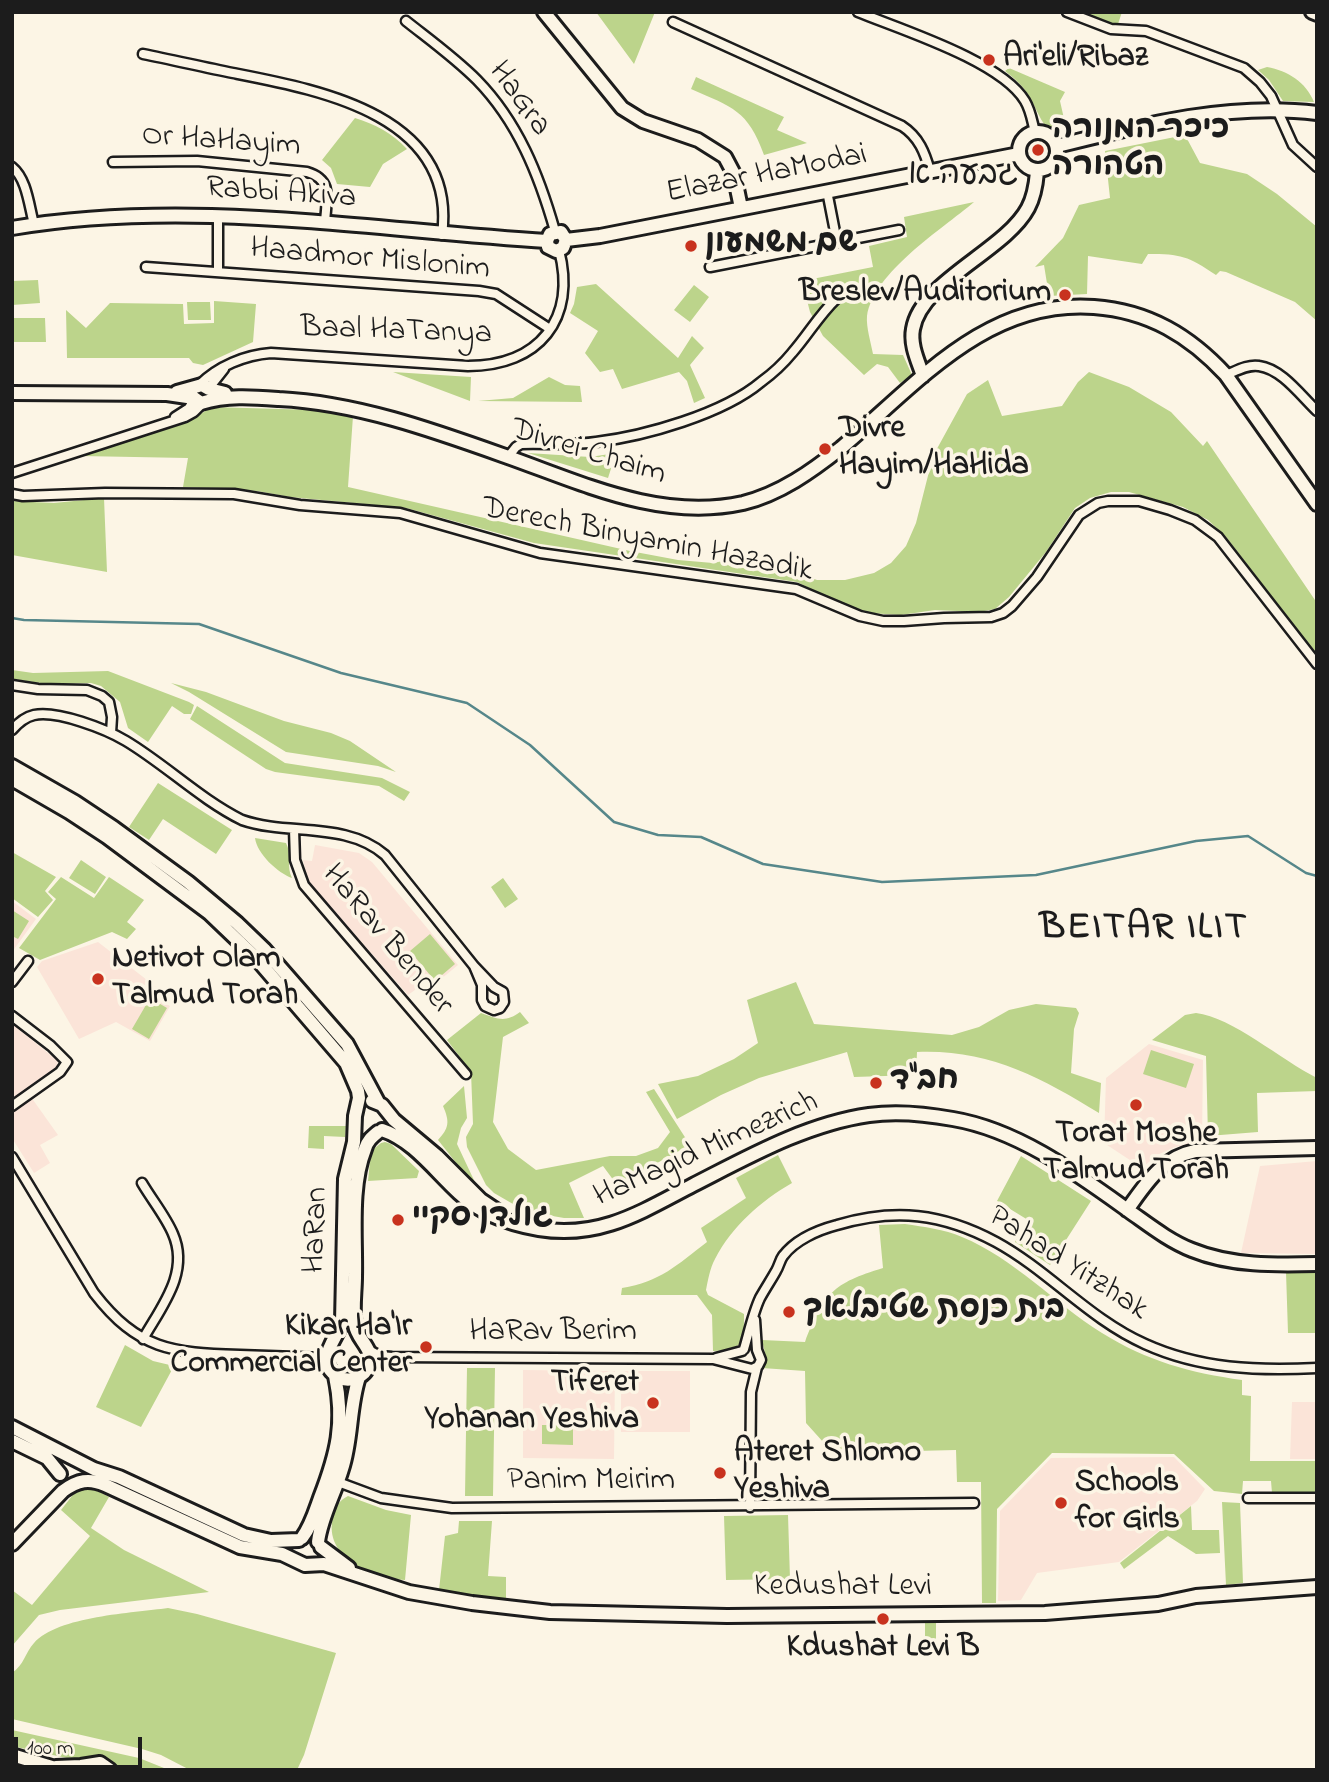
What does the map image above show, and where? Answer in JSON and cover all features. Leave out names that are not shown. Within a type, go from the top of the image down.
[{"type":"street","points":[[544,12],[622,108],[643,121],[698,141],[725,157],[734,174],[741,208]]},
{"type":"street","points":[[858,12],[995,71],[1017,89],[1030,112],[1035,132]]},
{"type":"street","points":[[1067,12],[1111,29],[1146,31],[1234,63],[1260,82],[1278,110],[1293,145],[1317,167]]},
{"type":"street","name":"HaGra","points":[[407,21],[454,59],[498,104],[531,158],[551,236]]},
{"type":"street","points":[[673,22],[902,127],[915,137],[925,154],[930,171]]},
{"type":"street","points":[[143,54],[327,94],[378,115],[408,136],[428,164],[436,180],[442,207],[442,235]]},
{"type":"street","points":[[1057,146],[1149,124],[1210,114],[1278,110],[1317,113]]},
{"type":"street","points":[[1035,132],[1046,133],[1057,146],[1054,163],[1037,172],[1023,164],[1019,154],[1024,137],[1035,132]]},
{"type":"street","name":"Elazar HaModai","points":[[562,245],[1019,154]]},
{"type":"street","name":"Or HaHayim","points":[[113,162],[197,161],[318,175],[326,186],[325,223]]},
{"type":"street","points":[[12,167],[18,172],[23,183],[34,224]]},
{"type":"street","points":[[923,376],[913,338],[918,314],[940,288],[1023,216],[1032,198],[1037,172]]},
{"type":"street","points":[[827,191],[837,243]]},
{"type":"street","name":"Rabbi Akiva","points":[[12,228],[34,224],[161,216],[218,216],[442,235],[551,236]]},
{"type":"street","points":[[218,216],[218,272]]},
{"type":"street","points":[[710,267],[899,230]]},
{"type":"street","points":[[551,236],[550,249],[562,245]]},
{"type":"street","name":"Baal HaTanya","points":[[12,473],[166,422],[189,408],[232,363],[247,357],[271,353],[484,366],[500,364],[528,352],[550,329],[564,297],[562,245]]},
{"type":"street","name":"Haadmor Mislonim","points":[[146,267],[479,291],[496,294],[550,329]]},
{"type":"street","points":[[508,457],[521,444],[594,443],[622,438],[694,417],[732,402],[760,383],[792,354],[818,317],[836,299]]},
{"type":"street","name":"Divrei Chaim","points":[[12,393],[202,393],[292,399],[362,410],[508,457],[596,490],[651,504],[704,508],[747,502],[789,485],[805,475],[860,432],[953,350],[979,334],[1008,321],[1063,305],[1104,308],[1131,313],[1155,322],[1193,342],[1226,375],[1317,504]]},
{"type":"street","points":[[1226,375],[1252,366],[1268,369],[1286,381],[1317,411]]},
{"type":"street","name":"Derech Binyamin Hazadik","points":[[12,494],[234,494],[300,505],[400,513],[540,552],[796,589],[860,616],[883,621],[991,617],[1003,613],[1037,577],[1079,515],[1098,503],[1139,501],[1195,520],[1219,537],[1317,664]]},
{"type":"street","points":[[12,685],[95,692],[109,702],[111,733]]},
{"type":"street","points":[[12,730],[31,715],[59,716],[111,733],[126,741],[230,815],[253,824],[360,839],[379,850],[474,966],[500,990],[504,995],[504,1002],[497,1009],[485,1006],[474,966]]},
{"type":"street","name":"HaMagid Mimezrich","points":[[12,766],[114,828],[188,882],[237,923],[264,949],[347,1044],[382,1105],[394,1120],[437,1156],[481,1200],[510,1218],[541,1230]]},
{"type":"street","points":[[12,779],[107,837],[181,891],[230,932],[256,957],[338,1051],[358,1091],[355,1120],[363,1132],[380,1131],[388,1118],[382,1105],[367,1101],[358,1107]]},
{"type":"street","name":"HaRav Bender","points":[[294,829],[295,860],[304,885],[466,1074]]},
{"type":"street","points":[[12,982],[28,961]]},
{"type":"street","points":[[483,993],[494,987]]},
{"type":"street","points":[[12,1016],[67,1062],[60,1072],[12,1106]]},
{"type":"street","name":"HaMagid Mimezrich","points":[[380,1131],[396,1136],[414,1150],[476,1207],[507,1222],[541,1230],[566,1232],[605,1227],[625,1220],[786,1140],[832,1124],[871,1114],[928,1115],[997,1130],[1075,1175],[1174,1242],[1207,1256],[1243,1263],[1317,1264]]},
{"type":"street","name":"HaRan","points":[[334,1342],[342,1322],[345,1189],[355,1120]]},
{"type":"street","name":"HaRan","points":[[366,1346],[354,1324],[358,1180],[366,1145],[380,1131]]},
{"type":"street","points":[[1127,1210],[1153,1174],[1179,1154],[1195,1151],[1317,1148]]},
{"type":"street","points":[[12,1157],[94,1293],[120,1323],[143,1339],[169,1349],[197,1354],[326,1358]]},
{"type":"street","points":[[142,1183],[173,1232],[179,1256],[177,1277],[143,1339]]},
{"type":"street","name":"Pahad Yitzhak","points":[[743,1350],[759,1300],[781,1258],[791,1248],[822,1229],[894,1214],[956,1224],[996,1242],[1114,1328],[1167,1353],[1237,1368],[1317,1368]]},
{"type":"street","name":"Pahad Yitzhak","points":[[754,1317],[757,1350]]},
{"type":"street","points":[[12,1441],[47,1458],[69,1479],[92,1480],[106,1485],[240,1547],[282,1554],[305,1565],[313,1563],[319,1558],[321,1526],[348,1448],[353,1398],[359,1377],[369,1365],[366,1346],[350,1336],[334,1342],[328,1349],[326,1358],[335,1376],[341,1422],[337,1446],[319,1501],[293,1552],[297,1560]]},
{"type":"street","name":"HaRav Berim","points":[[366,1346],[380,1356],[392,1357],[713,1359],[742,1366]]},
{"type":"street","points":[[750,1507],[751,1392],[753,1377],[761,1360],[757,1350],[749,1347],[743,1350],[738,1358],[751,1392]]},
{"type":"street","name":"HaRav Berim","points":[[713,1359],[743,1350]]},
{"type":"street","name":"HaRav Berim","points":[[369,1365],[392,1357]]},
{"type":"street","points":[[742,1366],[752,1369],[758,1366]]},
{"type":"street","points":[[335,1376],[347,1380],[359,1377]]},
{"type":"street","points":[[12,1427],[78,1462],[119,1477],[244,1535],[271,1541],[309,1537],[320,1544]]},
{"type":"street","points":[[12,1544],[69,1479],[85,1473],[78,1462]]},
{"type":"street","points":[[69,1479],[63,1463],[78,1462]]},
{"type":"street","name":"Panim Meirim","points":[[338,1482],[381,1497],[452,1508],[974,1503]]},
{"type":"street","points":[[1248,1499],[1317,1498]]},
{"type":"street","name":"Kedushat Levi","points":[[320,1544],[354,1571],[380,1584]]},
{"type":"street","name":"Kedushat Levi","points":[[313,1563],[409,1592],[550,1612],[727,1616],[1045,1613],[1158,1604],[1196,1596],[1314,1588]]},
{"type":"street","points":[[12,1755],[59,1768],[88,1767],[100,1763],[110,1770]]},
{"type":"shaded area","points":[[315,845],[359,853],[372,862],[458,965],[435,984],[430,979],[408,995],[308,881],[303,860],[312,861]]},
{"type":"shaded area","points":[[12,901],[36,919],[12,952]]},
{"type":"shaded area","points":[[98,942],[156,987],[155,997],[170,1006],[150,1041],[116,1022],[79,1039],[37,967],[42,961]]},
{"type":"shaded area","points":[[12,1024],[58,1061],[56,1071],[12,1099]]},
{"type":"shaded area","points":[[1149,1044],[1203,1060],[1202,1142],[1175,1147],[1157,1155],[1142,1168],[1104,1143],[1106,1078]]},
{"type":"shaded area","points":[[31,1097],[58,1135],[40,1145],[50,1163],[34,1173],[12,1138],[12,1112]]},
{"type":"shaded area","points":[[1317,1161],[1317,1254],[1241,1253],[1260,1166]]},
{"type":"shaded area","points":[[523,1370],[615,1371],[614,1459],[523,1458]]},
{"type":"shaded area","points":[[621,1371],[690,1371],[690,1432],[621,1432]]},
{"type":"shaded area","points":[[1292,1402],[1317,1402],[1317,1459],[1290,1459]]},
{"type":"shaded area","points":[[1174,1457],[1205,1489],[1197,1501],[1119,1562],[1037,1573],[1021,1600],[998,1601],[1000,1511],[1051,1458]]},
{"type":"green space","points":[[596,12],[655,12],[634,64]]},
{"type":"green space","points":[[1080,12],[1122,12],[1118,24],[1113,25]]},
{"type":"green space","points":[[1267,67],[1295,78],[1314,102],[1283,101],[1269,80],[1258,70]]},
{"type":"green space","points":[[1009,68],[1065,92],[1060,101],[1067,132],[1059,133],[1047,127],[1027,92],[1005,71]]},
{"type":"green space","points":[[696,77],[784,117],[777,130],[807,143],[764,155],[745,119],[728,106],[691,89]]},
{"type":"green space","points":[[355,118],[383,130],[407,149],[383,164],[370,187],[337,184],[331,168],[322,160]]},
{"type":"green space","points":[[1185,135],[1200,163],[1247,174],[1277,194],[1317,227],[1317,321],[1295,302],[1226,272],[1220,271],[1216,275],[1184,257],[1169,255],[1148,254],[1142,264],[1088,256],[1087,294],[1049,296],[1044,265],[1035,267],[1063,238],[1079,205],[1110,198],[1105,151]]},
{"type":"green space","points":[[974,202],[895,268],[872,300],[867,320],[873,354],[903,355],[912,375],[900,383],[888,367],[877,364],[864,375],[823,336],[810,312],[802,281],[873,267],[869,246],[907,237],[904,217]]},
{"type":"green space","points":[[38,280],[40,303],[12,305],[12,281]]},
{"type":"green space","points":[[596,284],[678,358],[692,336],[704,348],[690,365],[705,398],[694,403],[687,381],[679,372],[622,389],[613,369],[600,372],[585,353],[598,331],[570,313],[577,287]]},
{"type":"green space","points":[[694,285],[709,297],[690,322],[674,310]]},
{"type":"green space","points":[[214,301],[256,304],[253,342],[203,365],[193,363],[189,358],[67,358],[66,310],[86,328],[110,303],[183,304],[184,324],[214,323]]},
{"type":"green space","points":[[187,302],[210,302],[211,320],[188,320]]},
{"type":"green space","points":[[12,318],[45,318],[46,342],[12,342]]},
{"type":"green space","points":[[393,372],[471,377],[470,401]]},
{"type":"green space","points":[[1089,372],[1129,387],[1171,412],[1203,446],[1207,441],[1317,603],[1317,655],[1226,537],[1208,520],[1183,507],[1129,492],[1111,492],[1090,498],[1075,508],[1046,552],[1009,597],[995,609],[979,612],[935,610],[901,615],[869,613],[846,606],[797,582],[534,543],[406,508],[290,497],[257,491],[183,487],[188,458],[81,456],[187,422],[212,407],[316,410],[353,416],[348,487],[678,560],[713,563],[748,556],[817,580],[845,580],[874,573],[891,563],[906,546],[916,523],[933,456],[967,394],[988,380],[1002,416],[1062,406],[1078,382]]},
{"type":"green space","points":[[549,377],[565,385],[580,386],[582,402],[478,401],[513,398]]},
{"type":"green space","points":[[528,453],[590,457],[616,453],[608,478]]},
{"type":"green space","points":[[104,498],[107,572],[12,555],[12,501],[54,503]]},
{"type":"green space","points":[[12,670],[33,673],[108,671],[194,705],[191,714],[184,714],[172,706],[148,742],[128,728],[120,702],[101,686],[91,683],[48,684],[12,679]]},
{"type":"green space","points":[[171,683],[206,692],[284,721],[331,733],[350,741],[396,772],[378,766],[286,752]]},
{"type":"green space","points":[[197,706],[285,763],[382,778],[410,792],[404,801],[379,786],[266,769],[190,719]]},
{"type":"green space","points":[[158,783],[232,830],[216,854],[163,819],[149,840],[129,827]]},
{"type":"green space","points":[[255,838],[286,843],[292,878],[269,862]]},
{"type":"green space","points":[[12,852],[56,877],[45,891],[53,900],[38,917],[12,898]]},
{"type":"green space","points":[[81,860],[106,877],[95,894],[69,878]]},
{"type":"green space","points":[[61,877],[94,898],[109,877],[144,900],[127,922],[136,929],[127,939],[112,932],[40,960],[19,948],[56,899],[48,892]]},
{"type":"green space","points":[[503,878],[518,899],[505,908],[491,887]]},
{"type":"green space","points":[[12,910],[29,921],[18,939],[12,936]]},
{"type":"green space","points":[[430,934],[455,964],[435,981],[410,951]]},
{"type":"green space","points":[[796,982],[814,1024],[952,1035],[979,1027],[1009,1010],[1036,1004],[1076,1008],[1079,1013],[1074,1029],[1071,1073],[1101,1083],[1099,1113],[1034,1077],[990,1060],[943,1052],[917,1052],[916,1075],[854,1077],[847,1052],[759,1078],[677,1119],[658,1084],[698,1076],[734,1059],[758,1043],[747,1000]]},
{"type":"green space","points":[[150,998],[167,1008],[149,1039],[132,1029]]},
{"type":"green space","points":[[520,1012],[529,1023],[503,1037],[493,1122],[508,1149],[536,1170],[610,1156],[636,1156],[658,1148],[670,1132],[646,1092],[654,1089],[690,1145],[617,1185],[603,1166],[569,1183],[584,1218],[541,1214],[513,1204],[494,1193],[486,1185],[467,1147],[466,1137],[473,1124],[471,1072],[447,1040],[481,1013],[501,1019],[510,1018]]},
{"type":"green space","points":[[1196,1013],[1225,1022],[1317,1078],[1317,1091],[1257,1093],[1258,1132],[1208,1136],[1206,1056],[1152,1040],[1185,1015]]},
{"type":"green space","points":[[1151,1050],[1194,1064],[1186,1088],[1143,1074]]},
{"type":"green space","points":[[464,1086],[467,1118],[457,1144],[480,1193],[438,1140],[447,1124],[443,1106]]},
{"type":"green space","points":[[309,1126],[346,1126],[345,1137],[324,1136],[324,1149],[308,1148]]},
{"type":"green space","points":[[385,1142],[391,1144],[419,1171],[417,1178],[368,1181],[371,1151]]},
{"type":"green space","points":[[778,1155],[792,1183],[758,1206],[739,1225],[722,1247],[708,1278],[708,1295],[744,1314],[744,1332],[740,1343],[731,1349],[713,1351],[712,1315],[697,1295],[621,1295],[622,1288],[658,1277],[707,1242],[701,1228],[746,1198],[736,1178]]},
{"type":"green space","points":[[1021,1156],[1091,1201],[1050,1265],[1015,1242],[1028,1220],[997,1201]]},
{"type":"green space","points":[[905,1224],[948,1232],[981,1246],[1017,1269],[1084,1321],[1136,1351],[1205,1374],[1242,1380],[1242,1395],[1251,1396],[1250,1461],[1317,1461],[1317,1492],[1272,1493],[1271,1481],[1243,1481],[1242,1494],[1214,1491],[1174,1454],[1052,1453],[997,1509],[996,1603],[982,1603],[981,1482],[957,1482],[956,1450],[833,1453],[806,1423],[805,1371],[762,1368],[766,1357],[762,1340],[805,1342],[824,1301],[832,1293],[852,1279],[883,1268],[879,1225]]},
{"type":"green space","points":[[1317,1271],[1317,1333],[1288,1333],[1286,1272]]},
{"type":"green space","points":[[125,1345],[153,1361],[174,1366],[141,1427],[96,1407]]},
{"type":"green space","points":[[467,1368],[495,1368],[493,1496],[465,1496]]},
{"type":"green space","points":[[542,1425],[573,1425],[573,1445],[542,1444]]},
{"type":"green space","points":[[88,1486],[109,1497],[91,1528],[124,1550],[209,1592],[60,1610],[39,1615],[12,1646],[12,1590],[32,1605],[90,1536],[61,1510],[79,1487]]},
{"type":"green space","points":[[348,1496],[386,1510],[411,1515],[405,1580],[365,1570],[353,1563],[335,1544],[333,1517],[338,1505]]},
{"type":"green space","points":[[1222,1502],[1240,1503],[1243,1583],[1226,1585]]},
{"type":"green space","points":[[1191,1506],[1192,1530],[1219,1530],[1220,1553],[1196,1554],[1168,1536],[1124,1569],[1120,1563]]},
{"type":"green space","points":[[788,1515],[790,1579],[726,1580],[724,1516]]},
{"type":"green space","points":[[459,1521],[492,1521],[488,1576],[506,1577],[506,1600],[439,1590],[445,1536],[458,1533]]},
{"type":"green space","points":[[168,1608],[336,1653],[297,1770],[190,1770],[161,1755],[142,1749],[12,1719],[12,1673],[34,1643],[45,1634],[78,1621]]},
{"type":"green space","points":[[925,1623],[936,1623],[936,1641],[925,1641]]},
{"type":"green space","points":[[12,1730],[139,1758],[169,1770],[121,1770],[12,1746]]},
{"type":"waterway","points":[[12,618],[199,624],[341,673],[467,703],[530,745],[614,822],[658,835],[701,837],[763,864],[882,882],[1036,875],[1196,841],[1248,836],[1306,873],[1317,876]]},
{"type":"place","name":"Ari'eli/Ribaz","points":[[989,60]]},
{"type":"place","name":"כיכר המנורה הטהורה","points":[[1038,150]]},
{"type":"place","name":"שם משמעון","points":[[691,246]]},
{"type":"place","name":"Breslev/Auditorium","points":[[1065,295]]},
{"type":"place","name":"Divre Hayim/HaHida","points":[[825,449]]},
{"type":"place","name":"Netivot Olam Talmud Torah","points":[[98,979]]},
{"type":"place","name":"חב\"ד","points":[[876,1083]]},
{"type":"place","name":"Torat Moshe Talmud Torah","points":[[1136,1105]]},
{"type":"place","name":"גולדן סקיי","points":[[398,1220]]},
{"type":"place","name":"בית כנסת שטיבלאך","points":[[789,1312]]},
{"type":"place","name":"Kikar Ha'Ir Commercial Center","points":[[426,1347]]},
{"type":"place","name":"Tiferet Yohanan Yeshiva","points":[[653,1403]]},
{"type":"place","name":"Ateret Shlomo Yeshiva","points":[[720,1473]]},
{"type":"place","name":"Schools for Girls","points":[[1061,1503]]},
{"type":"place","name":"Kdushat Levi B","points":[[883,1619]]},
{"type":"district","name":"גבעה א","points":[[963,178]]},
{"type":"district","name":"BEITAR ILIT","points":[[1144,931]]}]
